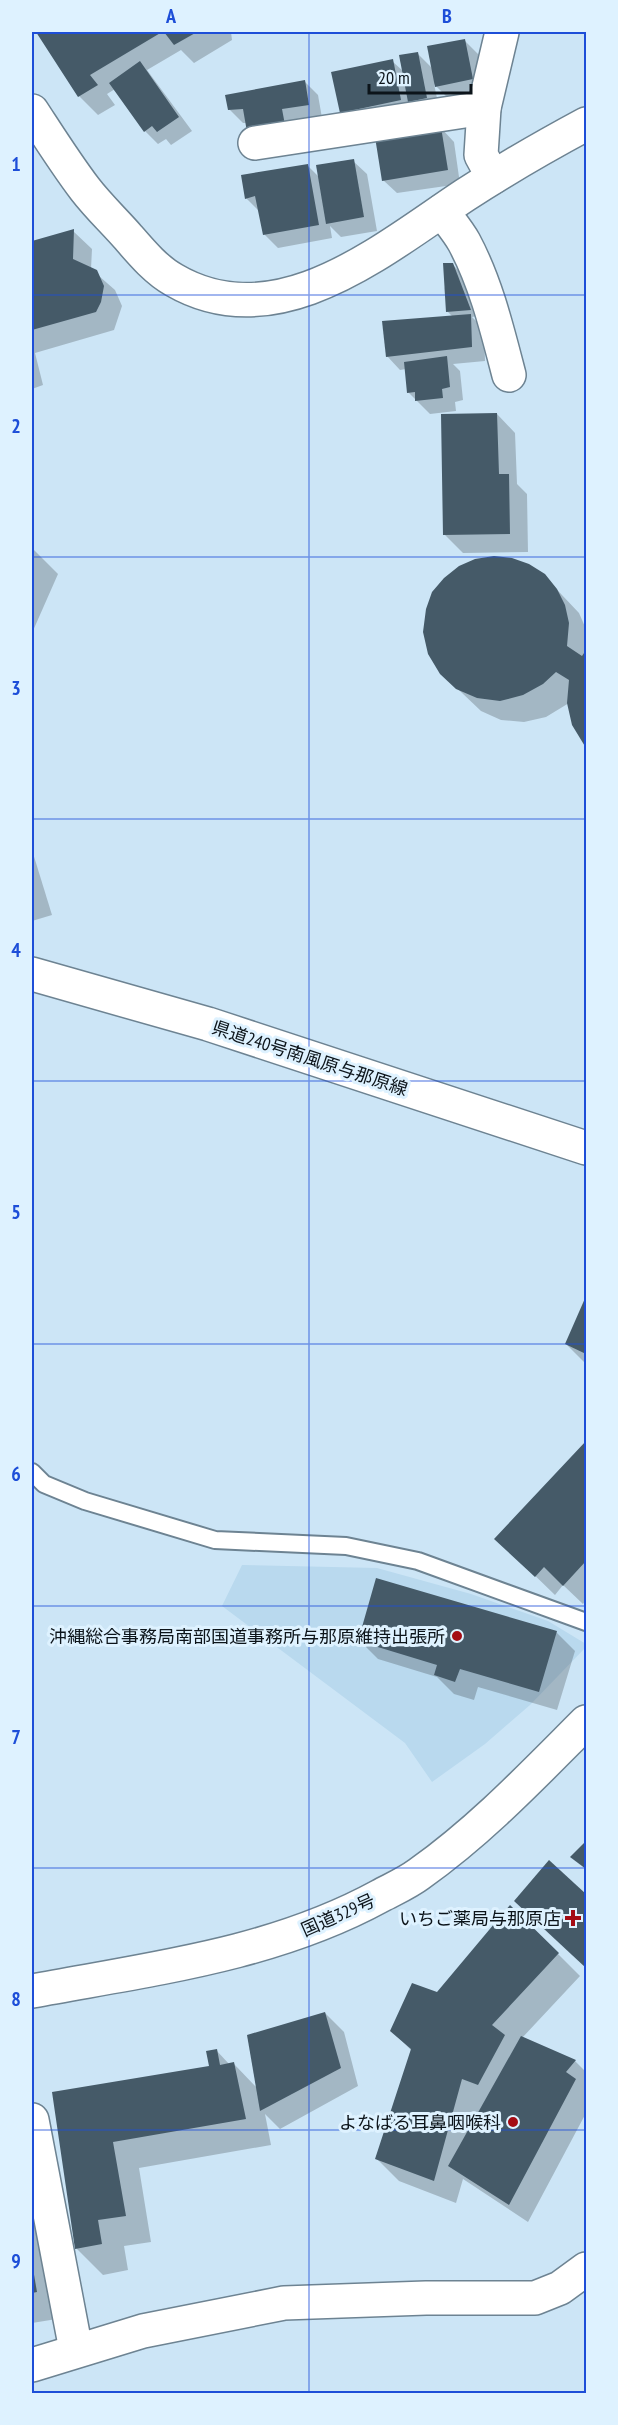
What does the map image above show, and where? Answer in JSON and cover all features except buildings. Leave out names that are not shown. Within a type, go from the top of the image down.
[{"type":"main road","points":[[493,177],[482,154],[484,108],[502,32]]},
{"type":"main road","points":[[255,143],[484,108]]},
{"type":"main road","points":[[32,111],[86,190],[149,261],[172,280],[227,300],[280,296],[318,286],[354,269],[515,162],[586,124]]},
{"type":"main road","points":[[442,211],[463,240],[475,267],[493,312],[509,375]]},
{"type":"main road","name":"県道240号南風原与那原線","points":[[32,974],[208,1024],[586,1148]]},
{"type":"main road","name":"国道329号","points":[[32,1991],[219,1957],[288,1937],[345,1915],[417,1876],[482,1825],[586,1722]]},
{"type":"main road","points":[[32,2120],[76,2350]]},
{"type":"main road","points":[[32,2365],[142,2331],[284,2303],[426,2298],[535,2298],[560,2288],[585,2282]]},
{"type":"lane","points":[[32,1472],[44,1484],[85,1501],[215,1540],[346,1546],[418,1561],[586,1622]]},
{"type":"shaded area","points":[[242,1565],[377,1568],[471,1594],[548,1621],[586,1644],[586,1647],[530,1705],[485,1744],[432,1782],[405,1743],[222,1606]]},
{"type":"place","name":"沖縄総合事務局南部国道事務所与那原維持出張所","points":[[457,1636]]},
{"type":"place","name":"いちご薬局与那原店","points":[[573,1918]]},
{"type":"place","name":"よなばる耳鼻咽喉科","points":[[513,2122]]}]
